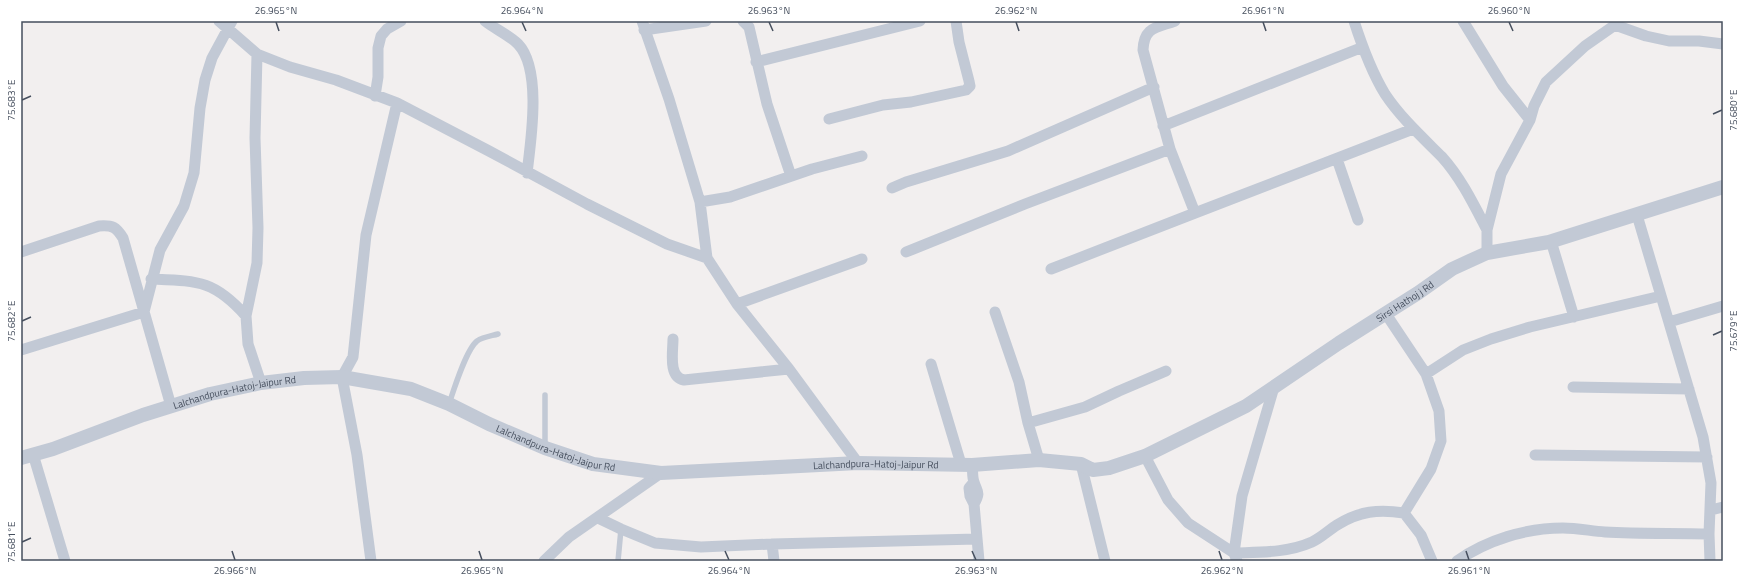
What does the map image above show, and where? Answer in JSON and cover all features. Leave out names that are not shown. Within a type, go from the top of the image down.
[{"type":"street","points":[[219,21],[230,25],[257,54],[290,67],[336,80],[375,96],[397,103],[587,204],[668,244],[707,258]]},
{"type":"street","points":[[375,96],[378,77],[378,48],[381,36],[387,29],[400,21]]},
{"type":"street","points":[[486,21],[518,44],[528,62],[532,82],[532,132],[527,173]]},
{"type":"street","points":[[706,21],[643,25],[700,202],[707,258],[737,304],[789,369],[858,463]]},
{"type":"street","points":[[743,21],[749,27],[767,104],[791,176]]},
{"type":"street","points":[[756,62],[920,21]]},
{"type":"street","points":[[829,119],[877,107],[911,102],[966,90],[970,86],[959,42],[956,21]]},
{"type":"street","points":[[1175,21],[1151,29],[1144,38],[1143,50],[1170,149],[1195,212]]},
{"type":"street","points":[[1354,21],[1363,47],[1386,94],[1413,130],[1443,158],[1466,190],[1487,230]]},
{"type":"street","points":[[1463,21],[1503,86],[1530,120]]},
{"type":"street","points":[[1487,253],[1487,230],[1500,174],[1530,120],[1534,106],[1546,82],[1585,46],[1614,23],[1646,36],[1668,41],[1699,41],[1723,44]]},
{"type":"street","points":[[144,312],[151,279],[160,250],[184,206],[194,172],[200,108],[206,80],[212,58],[230,25]]},
{"type":"street","points":[[1163,126],[1363,47]]},
{"type":"street","points":[[257,54],[255,138],[258,228],[257,263],[246,316],[248,344],[261,383]]},
{"type":"street","points":[[892,188],[906,182],[1008,151],[1154,87]]},
{"type":"street","points":[[371,561],[357,455],[342,377],[353,357],[366,235],[397,103]]},
{"type":"street","points":[[1051,269],[1195,212],[1413,130]]},
{"type":"street","points":[[906,252],[1025,204],[1170,149]]},
{"type":"street","points":[[700,202],[730,197],[791,176],[862,156]]},
{"type":"street","points":[[1337,159],[1358,220]]},
{"type":"street","name":"Sirsi Hathoj j Rd","points":[[1109,468],[1145,456],[1246,406],[1452,269],[1487,253],[1551,241],[1723,187]]},
{"type":"street","points":[[1637,215],[1703,437],[1711,483],[1711,510],[1708,534],[1710,561]]},
{"type":"street","points":[[21,252],[99,226],[109,225],[117,229],[123,238],[171,406]]},
{"type":"street","points":[[1551,241],[1574,317]]},
{"type":"street","points":[[737,304],[862,259]]},
{"type":"street","points":[[151,279],[195,281],[215,288],[232,300],[246,316]]},
{"type":"street","points":[[1426,374],[1463,350],[1491,339],[1530,327],[1662,296]]},
{"type":"street","points":[[1669,322],[1723,306]]},
{"type":"street","points":[[21,350],[144,312]]},
{"type":"street","points":[[995,312],[1019,382],[1028,423],[1039,460]]},
{"type":"street","points":[[1386,314],[1426,374],[1440,411],[1442,441],[1431,469],[1404,513]]},
{"type":"street","points":[[673,339],[673,370],[678,379],[684,380],[789,369]]},
{"type":"street","points":[[931,364],[967,464],[978,489],[978,497],[974,504],[979,561]]},
{"type":"street","points":[[1028,423],[1085,407],[1166,371]]},
{"type":"street","name":"Lalchandpura-Hatoj-Jaipur Rd","points":[[27,456],[210,394],[261,383],[304,378],[342,377],[411,389],[449,404],[489,424],[545,448],[593,464],[661,473],[858,463],[967,464],[1039,460],[1081,464],[1093,470],[1109,468]]},
{"type":"street","points":[[1235,557],[1242,496],[1274,387]]},
{"type":"street","points":[[1573,387],[1689,389]]},
{"type":"street","points":[[1534,455],[1707,457]]},
{"type":"street","points":[[27,456],[65,561]]},
{"type":"street","points":[[1145,456],[1168,500],[1188,523],[1235,557],[1284,551],[1312,541],[1340,524],[1364,512],[1386,510],[1404,513],[1421,535],[1432,561]]},
{"type":"street","points":[[1081,464],[1104,561]]},
{"type":"street","points":[[544,561],[570,538],[661,473]]},
{"type":"street","points":[[1711,510],[1723,507]]},
{"type":"street","points":[[598,518],[655,543],[693,547],[977,539]]},
{"type":"street","points":[[1456,561],[1485,544],[1538,529],[1564,528],[1605,532],[1708,534]]},
{"type":"street","points":[[772,544],[774,561]]},
{"type":"lane","points":[[449,404],[470,351],[477,342],[486,337],[498,334]]},
{"type":"lane","points":[[544,395],[545,448]]},
{"type":"lane","points":[[618,561],[621,529]]}]
